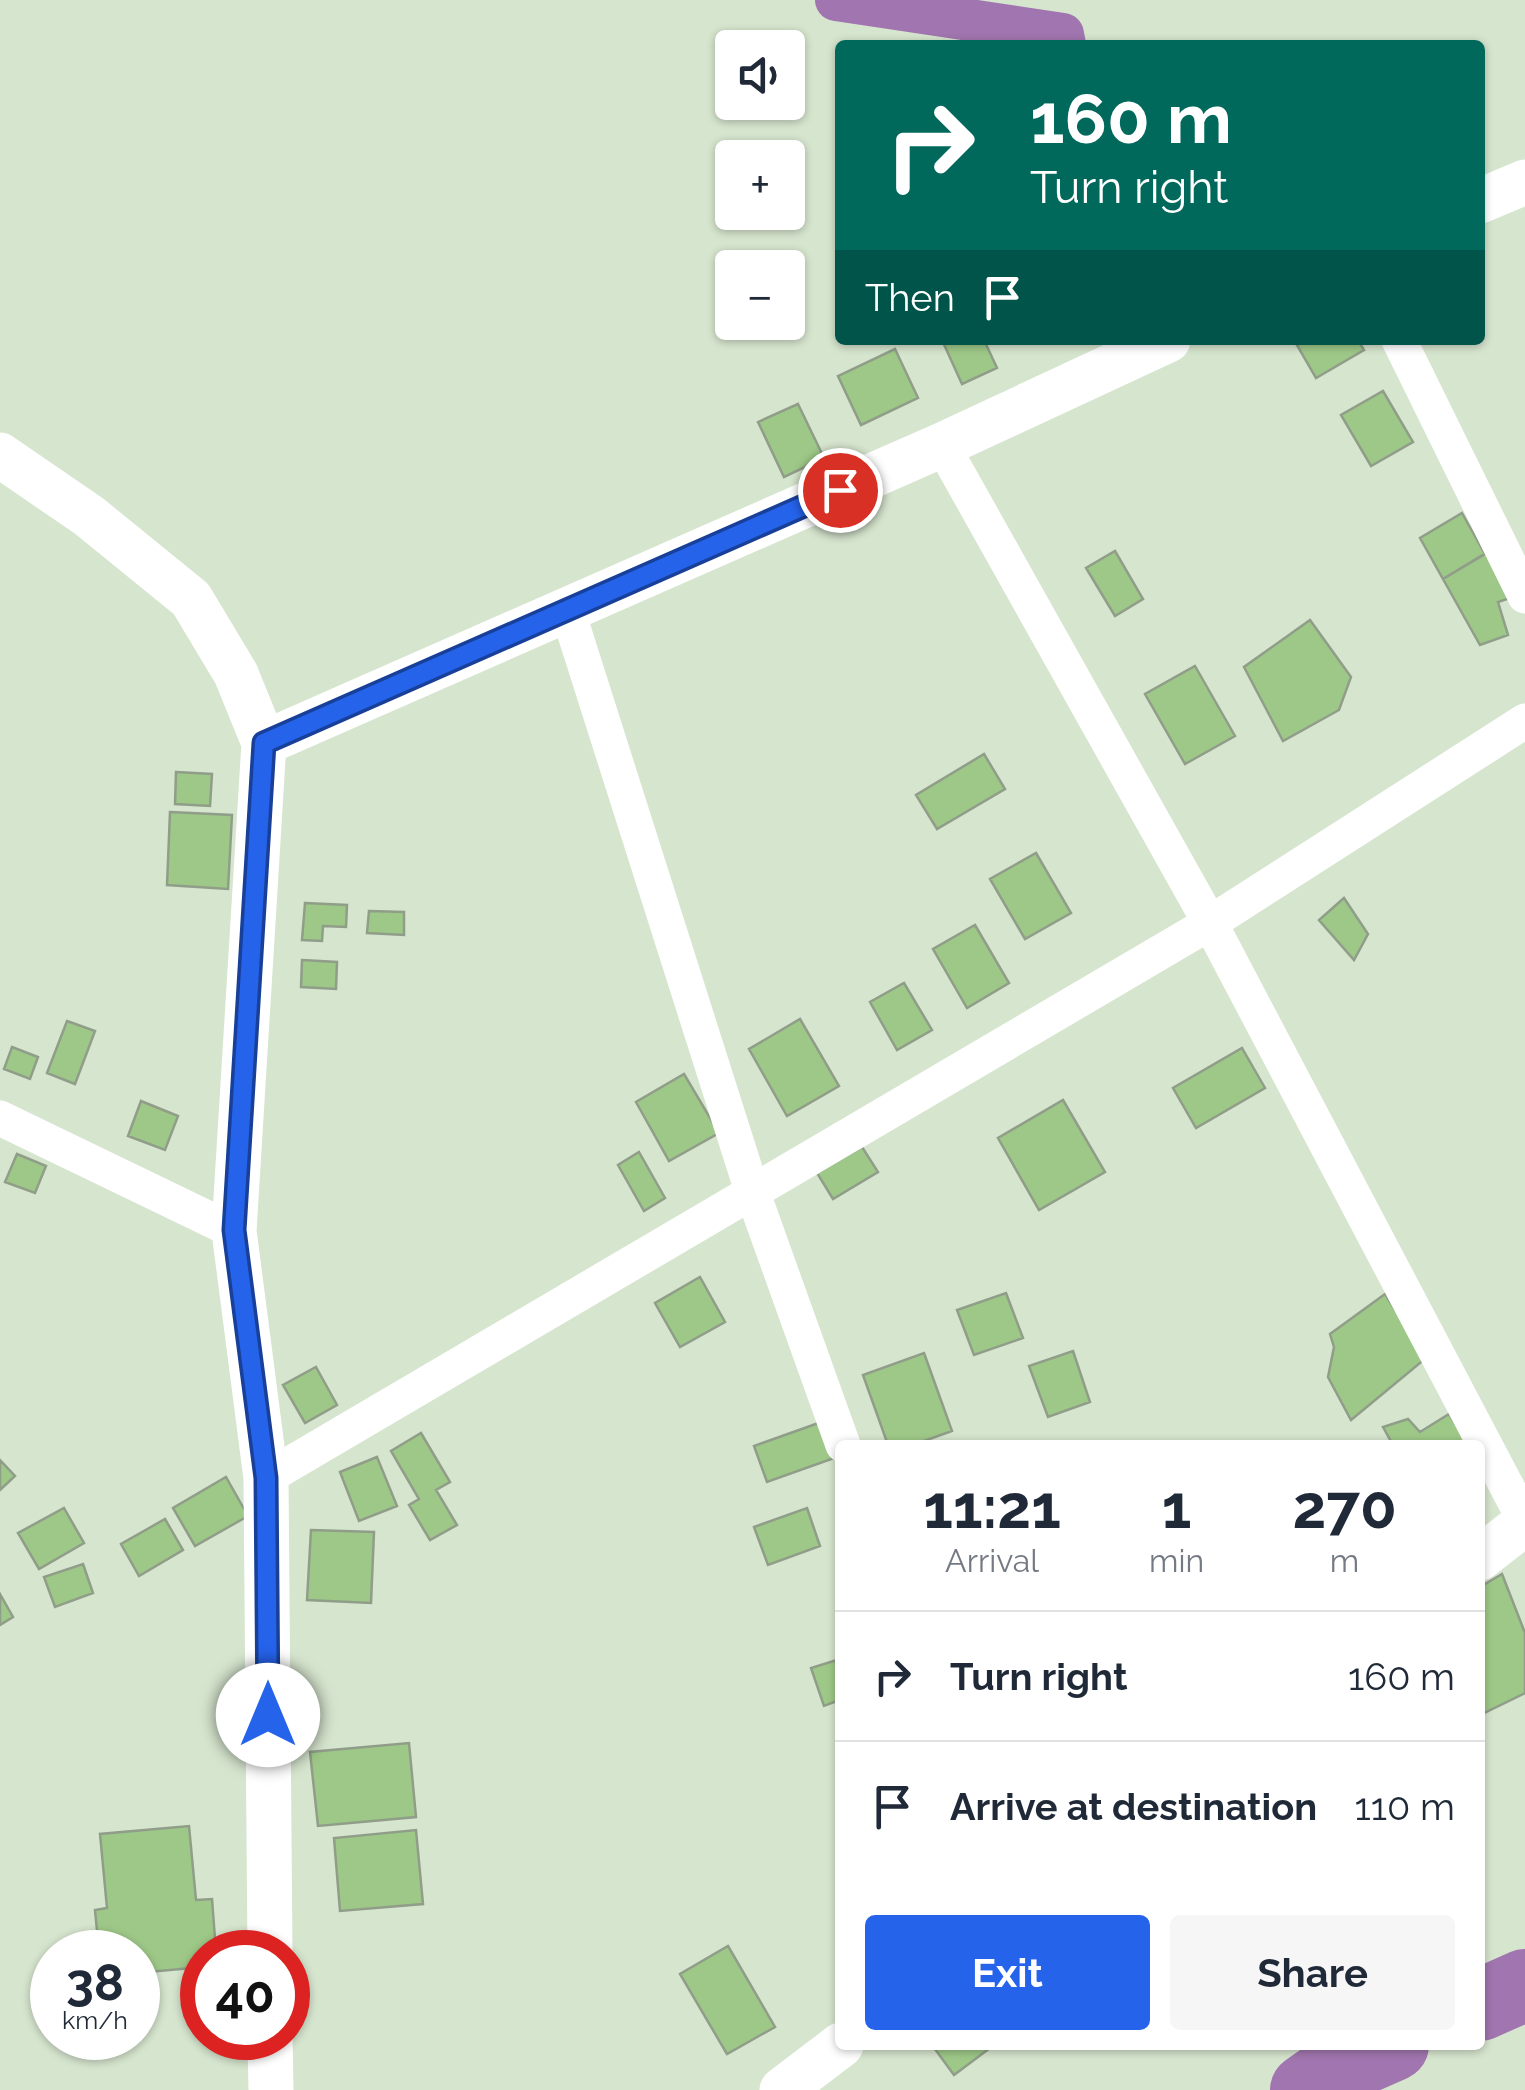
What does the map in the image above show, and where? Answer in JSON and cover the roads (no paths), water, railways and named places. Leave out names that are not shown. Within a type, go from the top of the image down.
[{"type":"street","points":[[1485,199],[1525,182]]},
{"type":"street","points":[[264,743],[942,445],[1157,345]]},
{"type":"street","points":[[1401,345],[1525,596]]},
{"type":"street","points":[[942,445],[1210,923],[1482,1440]]},
{"type":"street","points":[[0,455],[90,516],[190,599],[236,674],[264,743],[234,1230],[266,1478],[270,1930]]},
{"type":"street","points":[[567,609],[752,1191],[841,1440]]},
{"type":"street","points":[[266,1478],[1210,923],[1525,721]]},
{"type":"street","points":[[0,1118],[234,1230]]},
{"type":"street","points":[[1485,1446],[1525,1522],[1485,1554]]},
{"type":"street","points":[[782,2090],[835,2050]]},
{"type":"street","points":[[270,2060],[271,2090]]},
{"type":"waterway","points":[[836,0],[1063,34],[1064,40]]},
{"type":"waterway","points":[[1485,2003],[1525,1985]]},
{"type":"waterway","points":[[1306,2090],[1330,2073],[1382,2050]]}]
